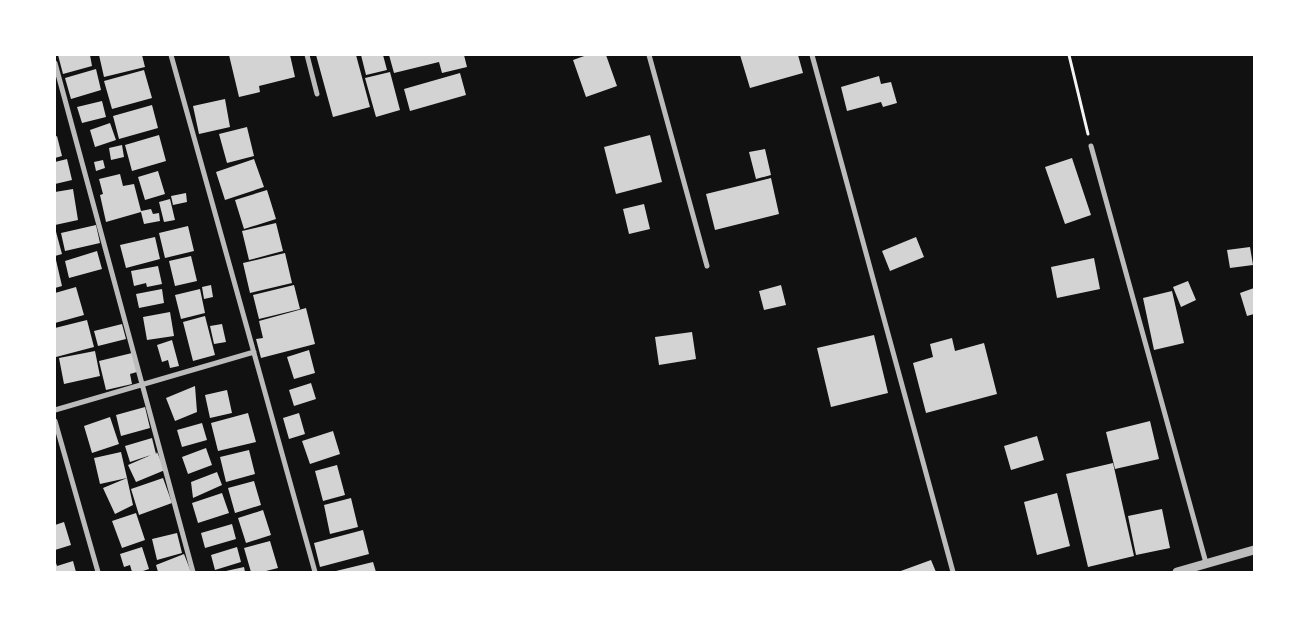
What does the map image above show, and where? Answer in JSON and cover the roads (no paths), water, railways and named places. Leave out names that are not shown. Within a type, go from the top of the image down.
[{"type":"street","points":[[171,55],[315,572]]},
{"type":"street","points":[[307,55],[317,94]]},
{"type":"street","points":[[649,55],[707,266]]},
{"type":"street","points":[[812,55],[953,572]]},
{"type":"street","points":[[55,63],[193,572]]},
{"type":"street","points":[[1091,146],[1206,563]]},
{"type":"street","points":[[55,410],[254,352]]},
{"type":"street","points":[[55,421],[98,572]]},
{"type":"street","points":[[1177,572],[1254,550]]}]
